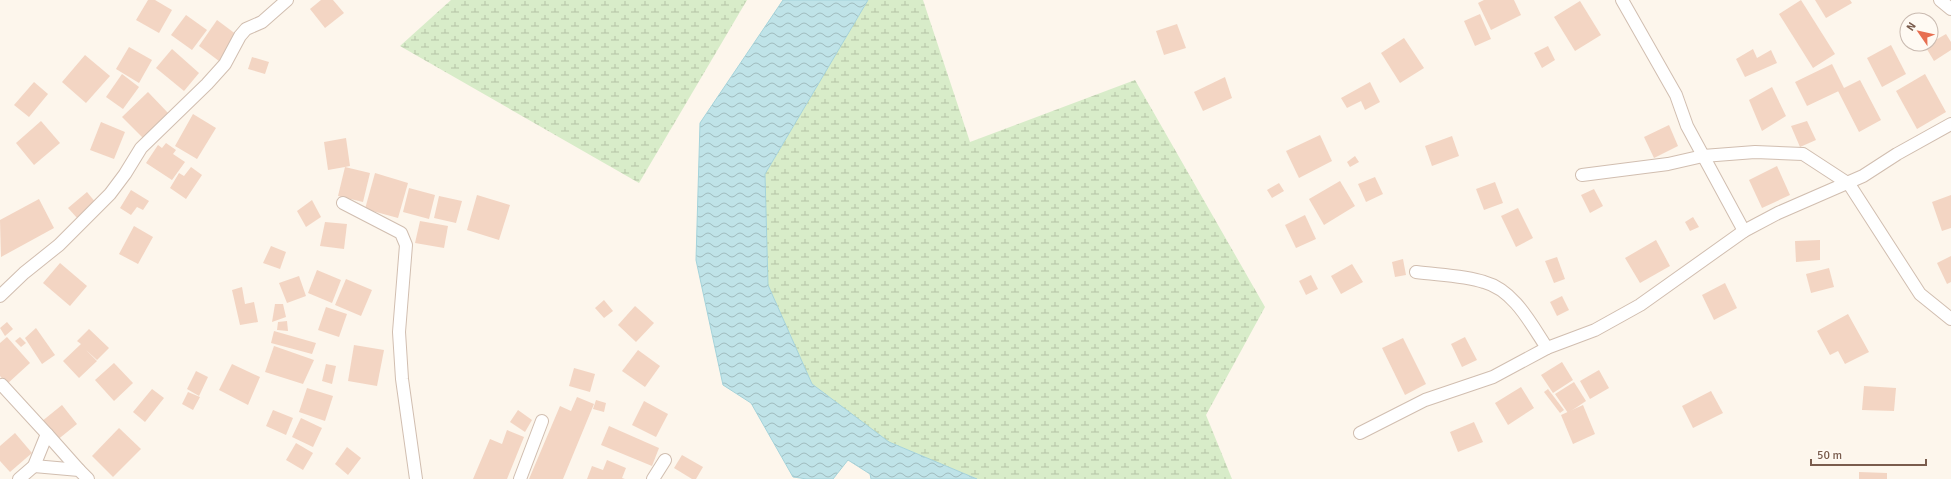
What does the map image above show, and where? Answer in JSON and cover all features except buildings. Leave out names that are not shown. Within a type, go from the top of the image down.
[{"type":"street","points":[[0,296],[24,273],[59,245],[110,194],[125,174],[141,148],[208,84],[225,64],[246,28],[262,22],[287,0]]},
{"type":"street","points":[[1622,0],[1676,95],[1687,126],[1744,231]]},
{"type":"street","points":[[1940,0],[1951,9]]},
{"type":"street","points":[[1360,433],[1425,400],[1493,377],[1547,348],[1595,330],[1640,305],[1744,231],[1778,213],[1849,184],[1951,124]]},
{"type":"street","points":[[1582,175],[1668,164],[1703,156],[1755,152],[1803,154],[1849,184],[1920,294],[1951,319]]},
{"type":"street","points":[[343,203],[401,233],[406,245],[399,332],[402,379],[416,479]]},
{"type":"street","points":[[1416,272],[1485,282],[1502,291],[1516,304],[1547,348]]},
{"type":"street","points":[[1,384],[88,479]]},
{"type":"street","points":[[520,479],[542,421]]},
{"type":"street","points":[[19,479],[34,466],[47,434]]},
{"type":"street","points":[[654,479],[665,460]]},
{"type":"street","points":[[34,466],[80,470]]},
{"type":"green space","points":[[451,0],[747,0],[639,183],[400,46]]},
{"type":"green space","points":[[868,0],[923,0],[970,142],[1135,80],[1265,307],[1206,415],[1232,479],[977,479],[889,442],[812,384],[768,285],[765,174]]},
{"type":"water","points":[[783,0],[868,0],[765,174],[768,285],[812,384],[889,442],[977,479],[871,479],[870,474],[848,460],[833,479],[807,479],[793,477],[751,403],[723,385],[696,260],[700,123]]}]
